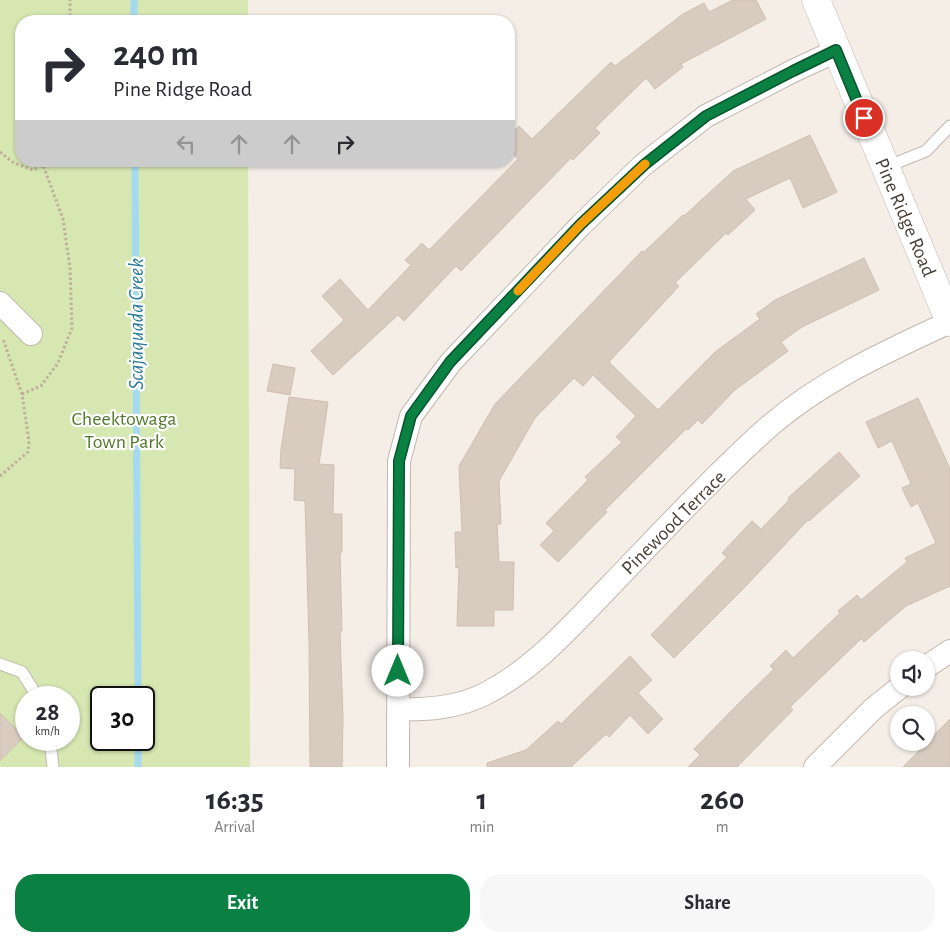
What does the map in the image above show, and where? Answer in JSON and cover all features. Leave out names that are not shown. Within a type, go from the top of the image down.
[{"type":"street","name":"Pine Ridge Road","points":[[816,0],[950,322]]},
{"type":"street","points":[[398,767],[399,461],[411,416],[450,362],[581,224],[644,165],[706,116],[836,50]]},
{"type":"street","points":[[0,303],[31,334]]},
{"type":"street","name":"Pinewood Terrace","points":[[398,709],[425,710],[460,704],[481,696],[513,678],[546,652],[766,429],[824,385],[950,322]]},
{"type":"street","points":[[935,661],[950,651]]},
{"type":"street","points":[[815,767],[874,708],[890,695]]},
{"type":"lane","points":[[885,168],[926,151],[950,126]]},
{"type":"lane","points":[[0,664],[22,672],[31,686]]},
{"type":"lane","points":[[51,751],[53,767]]},
{"type":"path","points":[[70,0],[70,15]]},
{"type":"path","points":[[0,152],[15,164]]},
{"type":"path","points":[[24,167],[33,170],[39,167]]},
{"type":"path","points":[[22,394],[41,386],[58,363],[72,328],[70,268],[63,219],[44,167]]},
{"type":"path","points":[[0,331],[22,394],[29,441],[28,452],[0,476]]},
{"type":"green space","name":"Cheektowaga Town Park","points":[[0,0],[248,0],[248,15],[15,15],[15,167],[248,167],[250,767],[0,767]]},
{"type":"building","points":[[733,0],[756,0],[766,19],[681,64],[683,67],[655,89],[646,78],[595,128],[600,133],[573,160],[571,158],[461,271],[456,266],[404,321],[398,315],[333,375],[311,351],[344,320],[322,296],[340,279],[368,310],[411,265],[405,260],[422,243],[429,250],[510,167],[515,167],[515,162],[518,159],[515,156],[515,130],[519,126],[532,139],[611,62],[615,66],[683,14],[704,3],[709,12]]},
{"type":"building","points":[[810,135],[837,192],[803,208],[790,178],[746,199],[755,210],[728,235],[726,233],[675,283],[679,286],[609,362],[658,410],[715,352],[760,319],[756,314],[775,300],[864,258],[879,290],[802,327],[781,342],[788,351],[735,390],[702,424],[698,420],[688,430],[686,429],[605,510],[607,512],[558,562],[540,545],[554,531],[546,523],[588,480],[585,477],[622,442],[616,437],[636,416],[593,375],[583,386],[574,378],[535,418],[499,481],[501,524],[497,524],[499,562],[514,562],[513,610],[494,610],[494,626],[457,626],[459,567],[456,568],[455,532],[462,532],[459,466],[495,404],[642,251],[644,252],[733,171]]},
{"type":"building","points":[[273,364],[295,368],[290,395],[267,391]]},
{"type":"building","points":[[289,397],[328,402],[319,464],[334,465],[333,514],[342,514],[342,552],[340,553],[342,631],[340,631],[343,719],[342,767],[310,767],[305,501],[294,500],[295,469],[280,468]]},
{"type":"building","points":[[918,398],[950,469],[950,586],[906,606],[864,642],[861,639],[790,707],[793,710],[737,767],[688,767],[700,755],[694,749],[774,669],[770,666],[786,650],[793,658],[840,613],[838,611],[857,595],[861,600],[907,562],[905,558],[936,543],[918,503],[911,507],[902,488],[911,484],[892,441],[878,448],[866,422]]},
{"type":"building","points":[[839,452],[860,476],[808,520],[674,658],[651,635],[727,557],[722,553],[752,521],[761,529],[789,500],[788,498]]},
{"type":"building","points":[[630,656],[652,680],[638,693],[663,719],[648,734],[630,715],[609,737],[606,734],[571,767],[487,767],[487,763],[526,750],[558,721],[561,724]]},
{"type":"building","points":[[0,713],[15,728],[15,746],[0,761]]},
{"type":"building","points":[[950,719],[950,767],[903,767],[919,751],[935,751],[935,734]]},
{"type":"waterway","name":"Scajaquada Creek","points":[[134,0],[134,15]]},
{"type":"waterway","name":"Scajaquada Creek","points":[[135,167],[138,686]]},
{"type":"waterway","name":"Scajaquada Creek","points":[[138,751],[138,767]]},
{"type":"slow traffic","points":[[518,291],[581,224],[645,164]]},
{"type":"route","points":[[398,671],[399,461],[411,416],[450,362],[581,224],[644,165],[706,116],[836,50],[864,118]]}]
